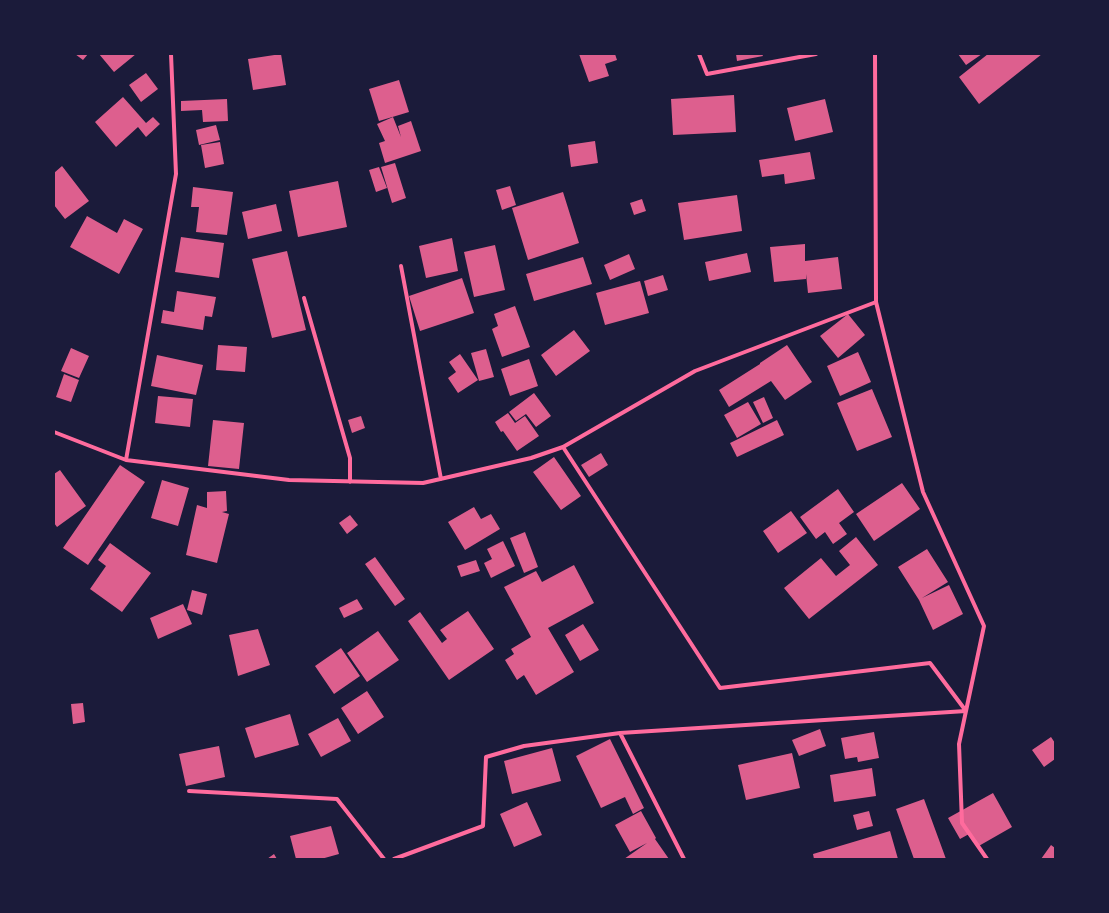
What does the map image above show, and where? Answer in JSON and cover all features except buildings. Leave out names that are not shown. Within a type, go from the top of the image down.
[{"type":"street","points":[[126,460],[176,174],[171,54]]},
{"type":"street","points":[[699,54],[707,74],[816,54]]},
{"type":"street","points":[[875,54],[876,302],[923,492],[984,626],[959,744],[962,823],[987,859]]},
{"type":"street","points":[[401,266],[441,479]]},
{"type":"street","points":[[304,298],[350,458],[350,482]]},
{"type":"street","points":[[54,432],[126,460],[290,480],[423,483],[531,458],[563,448],[695,371],[876,302]]},
{"type":"street","points":[[563,448],[720,688],[930,663],[966,711]]},
{"type":"street","points":[[394,859],[482,826],[486,757],[524,746],[620,733],[966,711]]},
{"type":"street","points":[[620,733],[684,859]]},
{"type":"street","points":[[189,791],[337,799],[384,859]]}]
